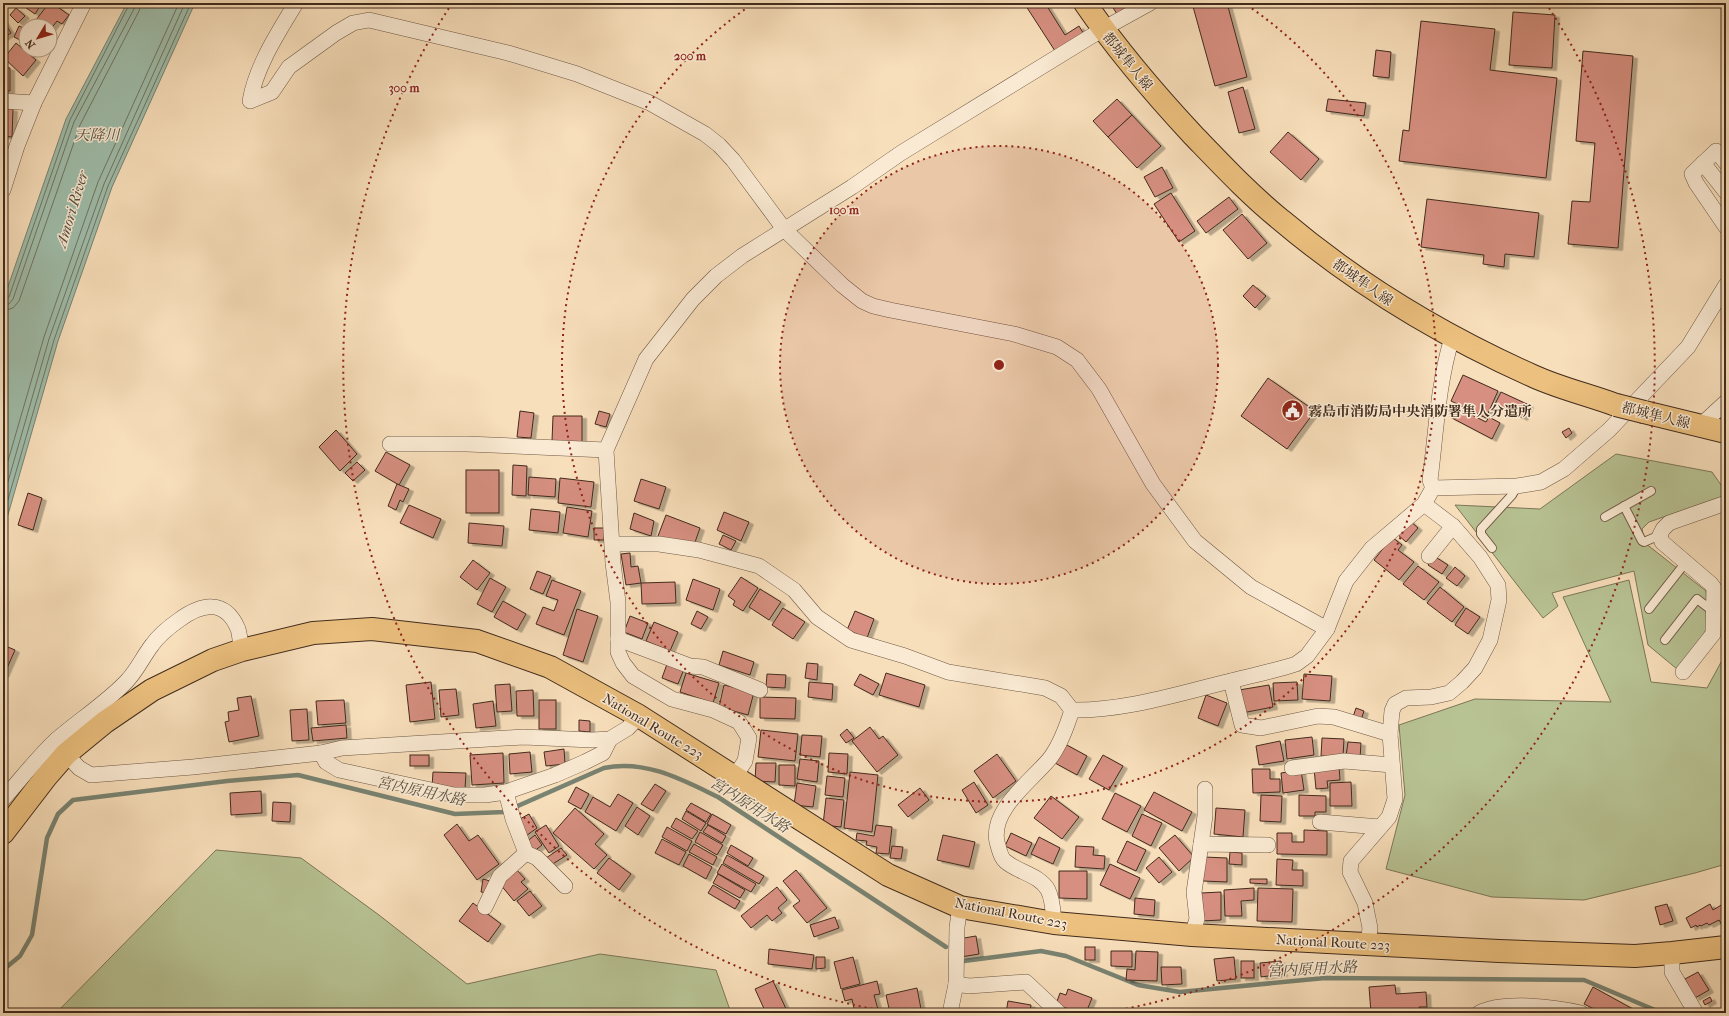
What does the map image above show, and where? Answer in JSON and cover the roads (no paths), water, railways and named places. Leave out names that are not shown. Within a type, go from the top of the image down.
[{"type":"main road","name":"都城隼人線","points":[[1086,3],[1103,29],[1156,95],[1215,158],[1280,220],[1345,270],[1403,309],[1452,338],[1534,376],[1616,404],[1726,432]]},
{"type":"main road","name":"National Route 223","points":[[3,833],[46,777],[66,754],[105,722],[152,690],[192,669],[242,650],[313,633],[372,629],[477,641],[550,667],[639,716],[735,776],[807,825],[888,876],[960,906],[1054,923],[1192,935],[1635,956],[1726,947]]},
{"type":"street","points":[[3,190],[17,146],[34,103],[84,3]]},
{"type":"street","points":[[296,3],[271,45],[254,84],[250,101],[272,92],[289,67],[347,26],[360,21],[384,23],[508,53],[570,72],[650,103],[705,134],[719,145],[733,160],[784,229],[842,285],[862,301],[873,306],[1014,334],[1057,347],[1077,360],[1099,390],[1153,484],[1195,541],[1251,587],[1327,629]]},
{"type":"street","points":[[735,776],[745,760],[749,738],[739,722],[713,710],[672,699],[633,676],[623,663],[618,652],[618,602],[613,563],[606,450],[646,359],[679,316],[701,291],[720,272],[742,256],[852,187],[901,153],[1103,29],[1150,3]]},
{"type":"street","points":[[3,101],[34,103]]},
{"type":"street","points":[[1726,163],[1716,151],[1692,174],[1696,183],[1726,227]]},
{"type":"street","points":[[1703,163],[1726,192]]},
{"type":"street","points":[[1433,488],[1517,486],[1541,482],[1564,469],[1609,430],[1688,347],[1726,285]]},
{"type":"street","points":[[1072,710],[1114,708],[1199,690],[1269,673],[1296,664],[1307,656],[1327,629],[1346,581],[1372,548],[1424,504],[1433,488],[1430,480],[1447,356],[1452,338]]},
{"type":"street","points":[[1700,426],[1726,402]]},
{"type":"street","points":[[390,444],[467,444],[606,450]]},
{"type":"street","points":[[1683,672],[1713,634],[1714,588],[1662,542],[1660,535],[1669,523],[1726,502]]},
{"type":"street","points":[[1368,944],[1370,928],[1365,903],[1350,872],[1351,861],[1389,817],[1395,799],[1390,734],[1392,711],[1395,704],[1406,698],[1449,693],[1462,682],[1475,668],[1490,640],[1499,600],[1498,585],[1480,557],[1453,526],[1424,504]]},
{"type":"street","points":[[1429,556],[1453,526]]},
{"type":"street","points":[[613,544],[659,544],[699,550],[759,566],[794,590],[817,617],[851,640],[905,656],[948,672],[1045,688],[1061,696],[1072,710]]},
{"type":"street","points":[[3,799],[55,741],[124,685],[134,673],[152,644],[168,629],[189,613],[198,608],[208,606],[219,607],[230,616],[238,629],[242,650]]},
{"type":"street","points":[[618,639],[690,666],[702,667],[760,690]]},
{"type":"street","points":[[1231,681],[1242,725],[1261,728],[1318,716],[1334,717],[1390,734]]},
{"type":"street","points":[[1054,923],[1052,904],[1047,889],[1038,880],[1004,861],[999,851],[996,837],[996,824],[1012,799],[1051,756],[1065,731],[1072,710]]},
{"type":"street","points":[[66,754],[79,768],[91,775],[193,767],[321,753],[342,748],[523,737],[592,740],[610,739],[628,728],[639,716]]},
{"type":"street","points":[[321,753],[326,762],[339,770],[454,795],[507,795],[603,753],[610,739]]},
{"type":"street","points":[[1292,768],[1344,761],[1392,765]]},
{"type":"street","points":[[1192,935],[1197,919],[1194,892],[1205,816],[1205,789]]},
{"type":"street","points":[[507,795],[513,819],[526,853],[537,858],[565,886]]},
{"type":"street","points":[[1320,822],[1380,827]]},
{"type":"street","points":[[1201,844],[1268,846]]},
{"type":"street","points":[[485,907],[500,876],[526,853]]},
{"type":"street","points":[[950,1013],[956,984],[957,927],[960,906]]},
{"type":"street","points":[[1672,953],[1672,972],[1696,1013]]},
{"type":"street","points":[[956,984],[969,986],[1026,982],[1059,1013]]},
{"type":"street","points":[[1479,1013],[1504,1006],[1556,1008],[1582,1013]]},
{"type":"lane","points":[[1492,548],[1481,534],[1481,529],[1512,495],[1517,486]]},
{"type":"lane","points":[[1605,517],[1651,490]]},
{"type":"lane","points":[[1624,506],[1642,541],[1644,542],[1660,535]]},
{"type":"lane","points":[[1649,609],[1686,562]]},
{"type":"lane","points":[[1665,640],[1697,599],[1714,612]]},
{"type":"water","name":"天降川","points":[[127,3],[195,3],[112,187],[58,341],[3,532],[3,301],[66,119]]},
{"type":"waterway","name":"宮内原用水路","points":[[3,970],[20,956],[32,935],[47,838],[58,814],[73,800],[227,781],[298,775],[455,814],[504,812],[604,768],[619,766],[634,766],[663,773],[718,797],[946,947]]},
{"type":"waterway","name":"宮内原用水路","points":[[964,961],[1041,951],[1066,956],[1138,985],[1180,992],[1325,978],[1584,980],[1662,1013]]},
{"type":"place","name":"霧島市消防局中央消防署隼人分遣所","points":[[1293,411]]},
{"type":"water label","name":"Amori River","points":[[72,209]]}]
